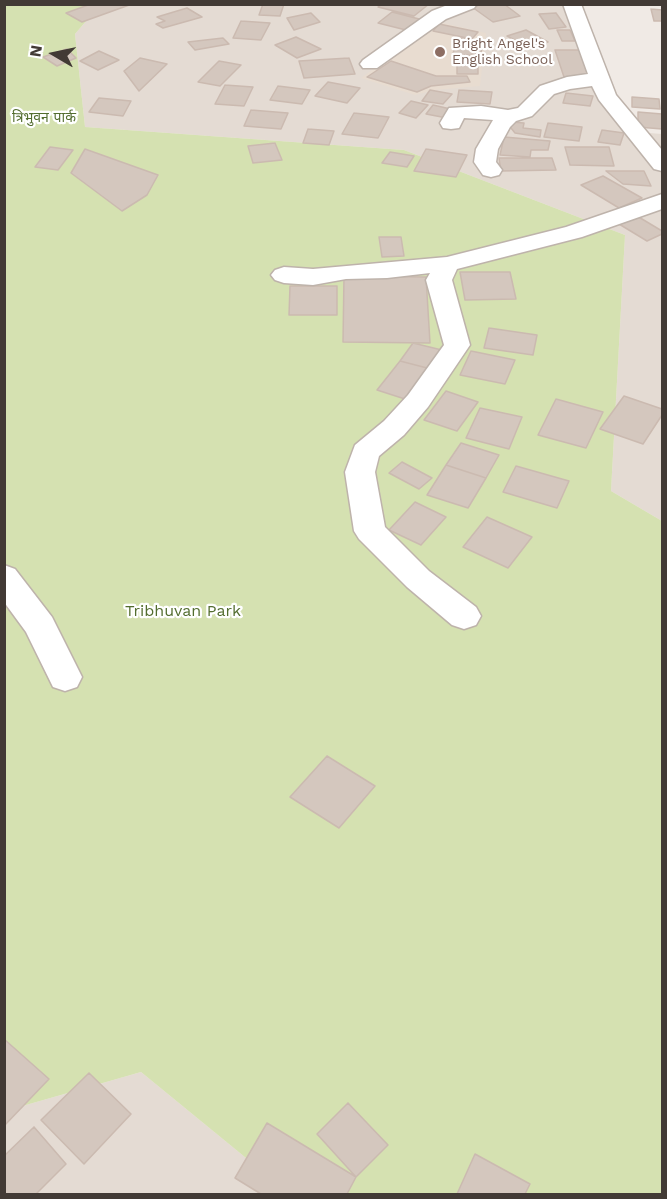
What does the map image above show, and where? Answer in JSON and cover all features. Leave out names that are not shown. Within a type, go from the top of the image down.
[{"type":"street","points":[[370,64],[439,15],[468,4]]},
{"type":"street","points":[[572,4],[606,96],[663,164]]},
{"type":"street","points":[[491,170],[485,162],[487,149],[501,124],[509,117],[525,112],[547,90],[567,83],[600,78]]},
{"type":"street","points":[[451,123],[456,112],[481,112],[509,117]]},
{"type":"street","points":[[284,275],[314,277],[346,272],[387,271],[447,264],[574,232],[663,201]]},
{"type":"street","points":[[447,264],[439,280],[458,345],[418,401],[394,428],[365,452],[360,472],[370,531],[418,579],[464,616]]},
{"type":"street","points":[[4,578],[40,626],[65,677]]},
{"type":"shaded area","points":[[100,5],[572,5],[636,132],[662,134],[662,521],[611,491],[625,235],[404,150],[85,127],[75,34]]},
{"type":"shaded area","name":"Bright Angel's English School","points":[[439,22],[486,33],[480,86],[434,90],[415,95],[361,78]]},
{"type":"shaded area","points":[[141,1072],[290,1194],[5,1194],[5,1111]]},
{"type":"green space","points":[[5,5],[100,5],[75,34],[85,127],[404,150],[625,235],[611,491],[662,521],[662,1194],[290,1194],[141,1072],[5,1111]]},
{"type":"building","points":[[91,4],[132,4],[82,22],[66,13]]},
{"type":"building","points":[[263,4],[284,4],[280,16],[259,15]]},
{"type":"building","points":[[382,4],[429,4],[414,16],[378,7]]},
{"type":"building","points":[[482,4],[504,4],[520,16],[493,22],[472,7]]},
{"type":"building","points":[[187,8],[202,17],[163,28],[156,24],[165,21],[157,17]]},
{"type":"building","points":[[651,9],[662,10],[662,21],[654,21]]},
{"type":"building","points":[[392,12],[423,20],[410,31],[378,23]]},
{"type":"building","points":[[311,13],[320,22],[294,30],[287,18]]},
{"type":"building","points":[[556,13],[566,27],[549,29],[539,14]]},
{"type":"building","points":[[241,21],[270,23],[261,40],[233,38]]},
{"type":"building","points":[[439,24],[478,32],[472,39],[433,31]]},
{"type":"building","points":[[526,30],[548,42],[530,48],[507,36]]},
{"type":"building","points":[[557,30],[570,30],[575,41],[562,41]]},
{"type":"building","points":[[296,37],[321,49],[297,58],[275,45]]},
{"type":"building","points":[[223,38],[229,44],[195,50],[188,42]]},
{"type":"building","points":[[457,38],[484,41],[480,56],[453,54]]},
{"type":"building","points":[[67,49],[76,58],[57,66],[43,57]]},
{"type":"building","points":[[555,50],[580,50],[590,77],[564,77]]},
{"type":"building","points":[[99,51],[119,60],[98,70],[80,61]]},
{"type":"building","points":[[140,58],[167,64],[139,91],[124,71]]},
{"type":"building","points":[[349,58],[355,74],[304,78],[299,61]]},
{"type":"building","points":[[457,59],[478,59],[478,74],[457,74]]},
{"type":"building","points":[[219,61],[241,65],[220,86],[198,82]]},
{"type":"building","points":[[391,61],[436,76],[467,76],[470,82],[431,86],[417,92],[367,77]]},
{"type":"building","points":[[328,82],[360,88],[347,103],[315,96]]},
{"type":"building","points":[[225,85],[253,87],[244,106],[215,104]]},
{"type":"building","points":[[278,86],[310,90],[302,104],[270,100]]},
{"type":"building","points":[[430,90],[452,94],[443,104],[422,101]]},
{"type":"building","points":[[459,90],[492,92],[490,104],[457,102]]},
{"type":"building","points":[[566,93],[593,96],[590,106],[563,103]]},
{"type":"building","points":[[632,97],[659,99],[660,109],[632,107]]},
{"type":"building","points":[[99,98],[131,101],[123,116],[89,112]]},
{"type":"building","points":[[411,101],[428,105],[416,118],[399,113]]},
{"type":"building","points":[[433,105],[455,110],[447,118],[426,114]]},
{"type":"building","points":[[251,110],[288,113],[281,129],[244,126]]},
{"type":"building","points":[[638,112],[662,114],[662,129],[638,127]]},
{"type":"building","points":[[354,113],[389,117],[378,138],[342,134]]},
{"type":"building","points":[[511,122],[524,123],[523,128],[541,130],[540,137],[515,133],[511,128]]},
{"type":"building","points":[[548,123],[582,127],[579,141],[544,137]]},
{"type":"building","points":[[308,129],[334,131],[329,145],[303,143]]},
{"type":"building","points":[[602,130],[624,133],[620,145],[598,142]]},
{"type":"building","points":[[504,137],[550,141],[548,150],[531,150],[530,157],[500,155]]},
{"type":"building","points":[[275,143],[282,160],[253,163],[248,146]]},
{"type":"building","points":[[50,147],[73,150],[58,170],[35,167]]},
{"type":"building","points":[[565,147],[609,147],[614,166],[570,165]]},
{"type":"building","points":[[85,149],[158,175],[147,195],[122,211],[71,173]]},
{"type":"building","points":[[426,149],[467,155],[456,177],[414,171]]},
{"type":"building","points":[[390,152],[414,156],[407,167],[382,163]]},
{"type":"building","points":[[499,158],[552,158],[556,170],[501,171]]},
{"type":"building","points":[[606,171],[644,171],[651,186],[623,184]]},
{"type":"building","points":[[603,176],[642,198],[619,208],[581,185]]},
{"type":"building","points":[[637,216],[662,231],[662,234],[647,241],[619,224]]},
{"type":"building","points":[[379,237],[401,237],[404,256],[382,257]]},
{"type":"building","points":[[460,272],[510,272],[516,299],[465,300]]},
{"type":"building","points":[[344,276],[426,277],[430,343],[343,342]]},
{"type":"building","points":[[290,286],[337,286],[337,315],[289,315]]},
{"type":"building","points":[[489,328],[537,335],[533,355],[484,348]]},
{"type":"building","points":[[413,343],[446,351],[435,370],[400,361]]},
{"type":"building","points":[[471,351],[515,360],[505,384],[460,375]]},
{"type":"building","points":[[400,361],[431,369],[408,400],[377,390]]},
{"type":"building","points":[[446,391],[478,402],[457,431],[424,420]]},
{"type":"building","points":[[624,396],[662,409],[662,415],[643,444],[600,429]]},
{"type":"building","points":[[556,399],[603,412],[586,448],[538,435]]},
{"type":"building","points":[[480,408],[522,417],[509,449],[466,438]]},
{"type":"building","points":[[461,443],[499,455],[486,478],[446,465]]},
{"type":"building","points":[[402,462],[432,478],[419,489],[389,473]]},
{"type":"building","points":[[446,465],[486,478],[468,508],[427,495]]},
{"type":"building","points":[[516,466],[569,481],[557,508],[503,492]]},
{"type":"building","points":[[415,502],[446,517],[421,545],[389,530]]},
{"type":"building","points":[[487,517],[532,537],[508,568],[463,547]]},
{"type":"building","points":[[327,756],[375,786],[339,828],[290,797]]},
{"type":"building","points":[[4,1039],[49,1079],[4,1126]]},
{"type":"building","points":[[89,1073],[131,1114],[84,1164],[41,1120]]},
{"type":"building","points":[[348,1103],[388,1145],[356,1177],[317,1134]]},
{"type":"building","points":[[267,1123],[356,1177],[347,1194],[261,1194],[235,1178]]},
{"type":"building","points":[[34,1127],[66,1164],[36,1194],[4,1194],[4,1156]]},
{"type":"building","points":[[475,1154],[530,1184],[525,1194],[457,1194]]},
{"type":"place","name":"Bright Angel's English School","points":[[440,52]]},
{"type":"park label","name":"त्रिभुवन पार्क","points":[[44,118]]},
{"type":"park label","name":"Tribhuvan Park","points":[[183,611]]}]
